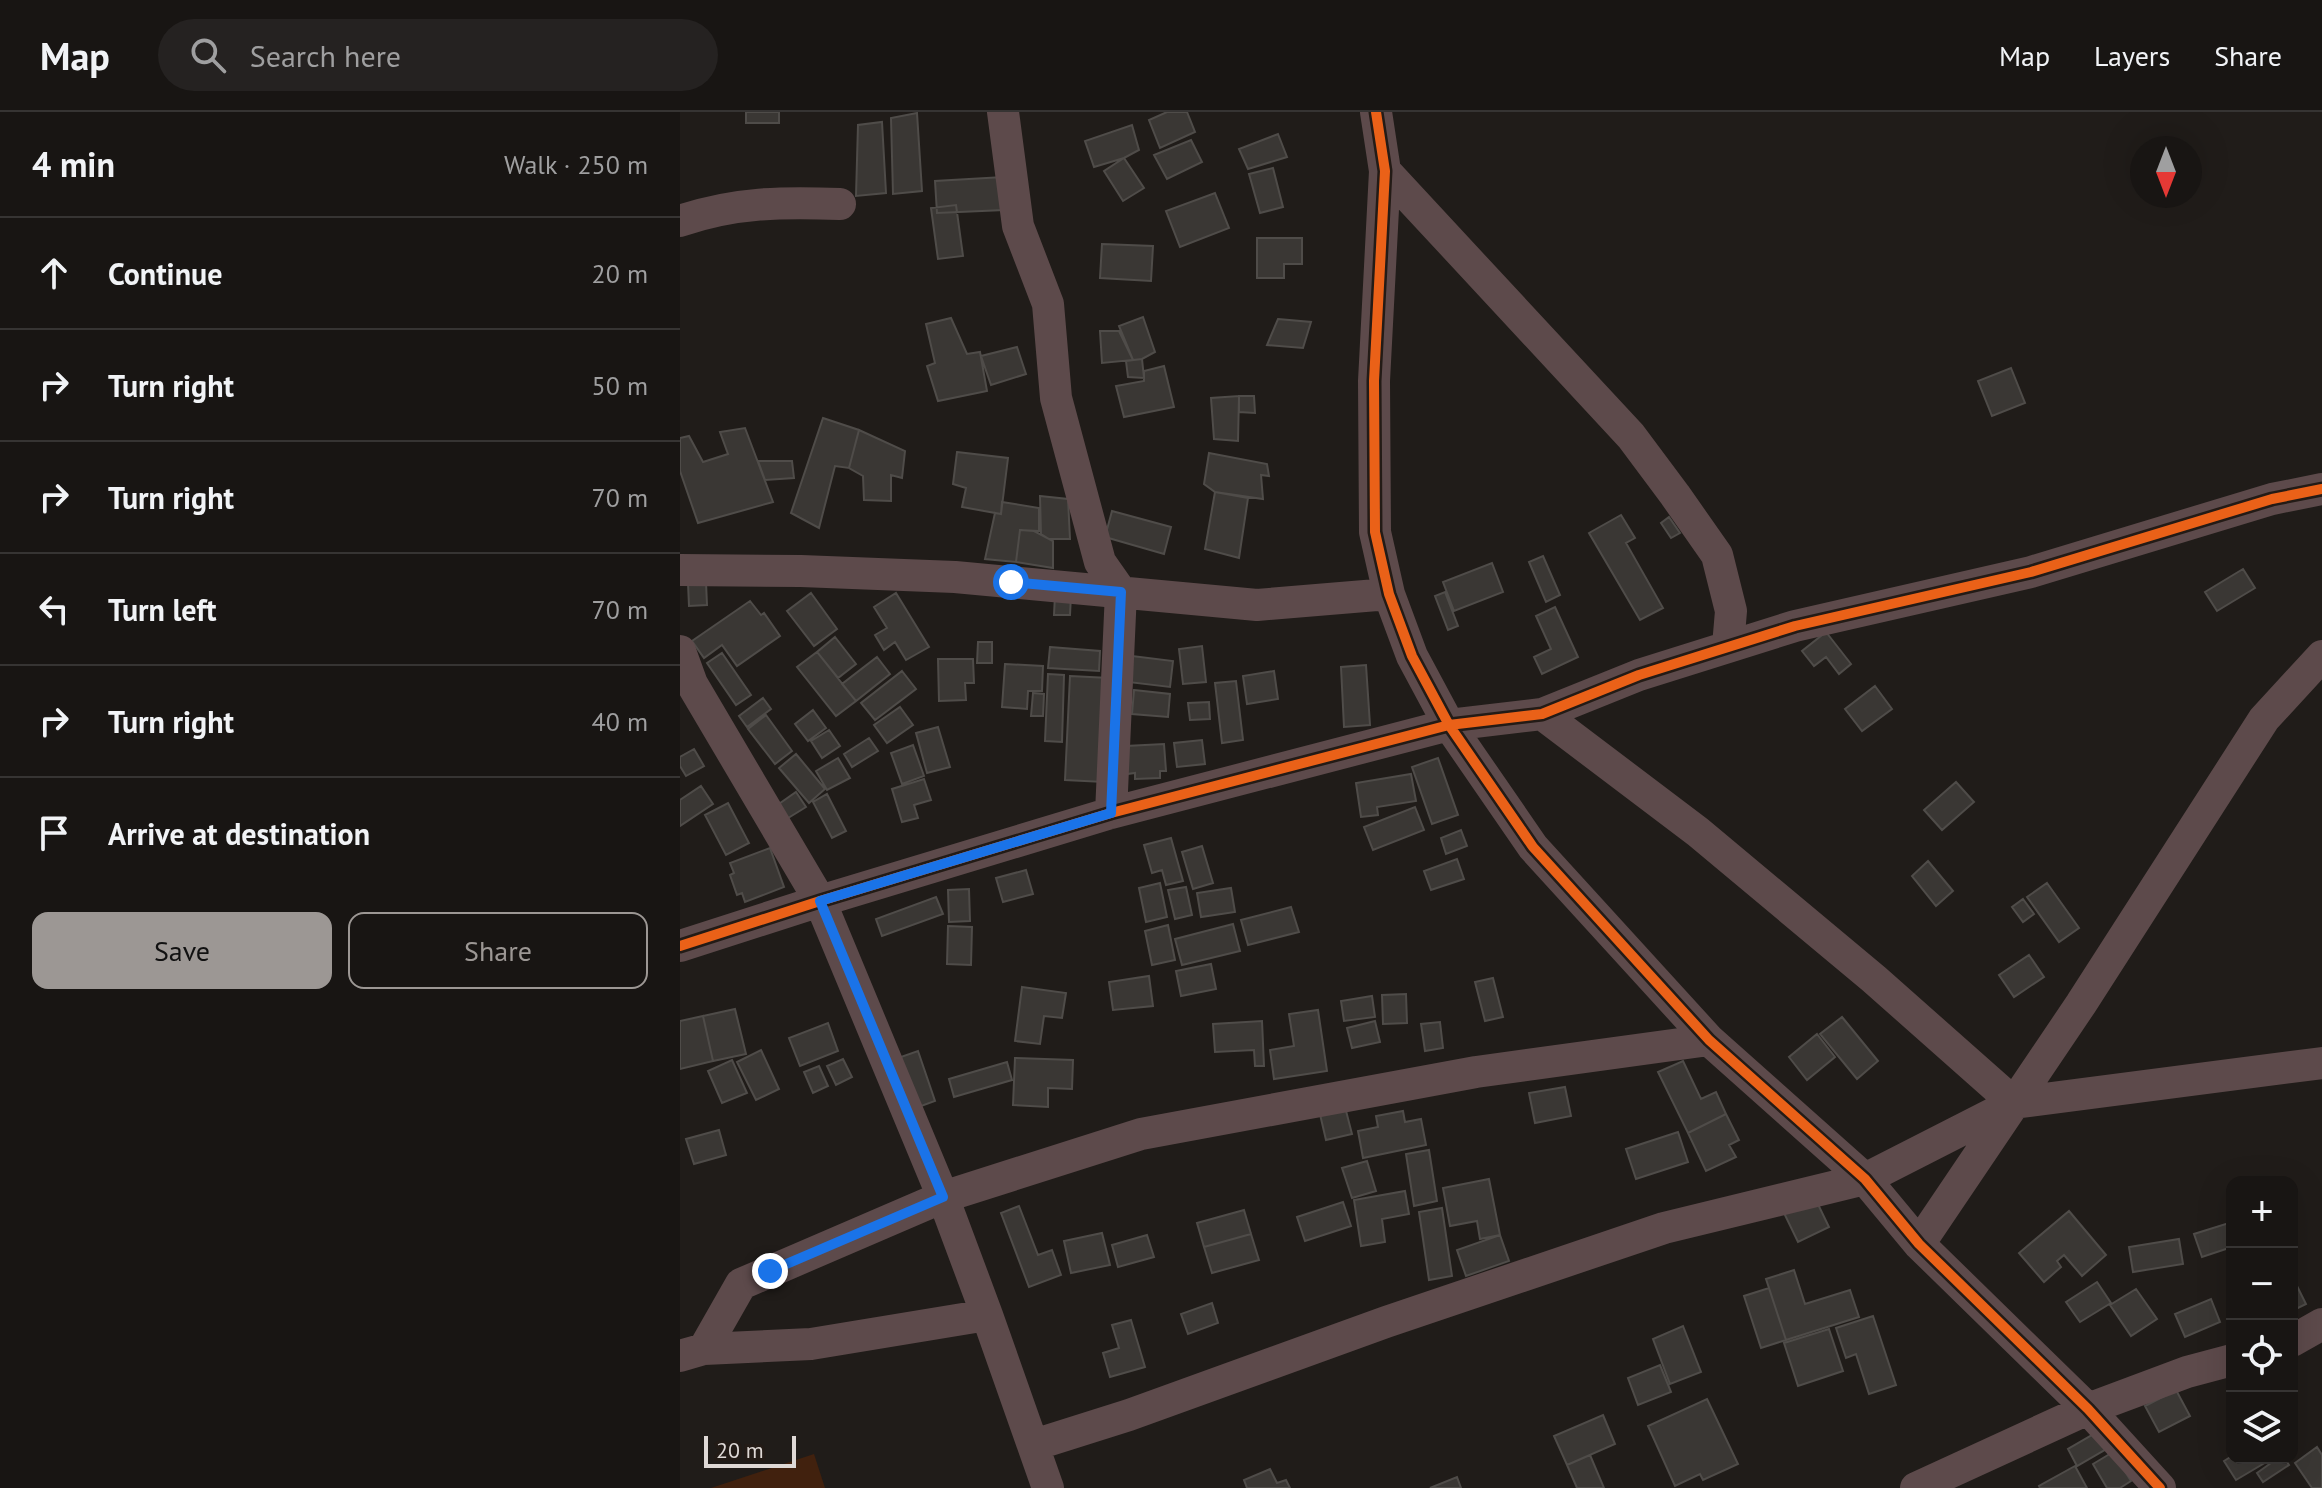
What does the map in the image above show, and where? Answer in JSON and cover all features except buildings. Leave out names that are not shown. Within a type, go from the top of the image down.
[{"type":"street","points":[[1003,112],[1018,226],[1048,304],[1056,398],[1100,562],[1121,592],[1111,813]]},
{"type":"street","points":[[1376,112],[1385,171],[1374,381],[1375,532],[1389,594],[1412,656],[1449,725],[1533,847],[1709,1040],[1865,1179],[1919,1244],[2088,1409],[2160,1488]]},
{"type":"street","points":[[1385,171],[1631,436],[1675,495],[1717,555],[1731,611],[1728,646]]},
{"type":"street","points":[[680,221],[711,210],[777,202],[840,204]]},
{"type":"street","points":[[680,946],[1111,813],[1449,725],[1542,714],[1639,675],[1795,626],[2031,572],[2272,499],[2322,489]]},
{"type":"street","points":[[680,570],[940,576],[1257,605],[1389,594]]},
{"type":"street","points":[[680,651],[692,684],[820,901],[943,1197],[1048,1488]]},
{"type":"street","points":[[1919,1244],[2081,1004],[2264,719],[2322,656]]},
{"type":"street","points":[[1542,714],[1698,832],[1874,979],[2014,1103]]},
{"type":"street","points":[[692,1352],[741,1284],[943,1197],[1155,1131],[1476,1072],[1709,1040]]},
{"type":"street","points":[[1034,1445],[1129,1415],[1386,1322],[1664,1228],[1865,1179],[2014,1103],[2322,1063]]},
{"type":"street","points":[[692,1352],[811,1344],[987,1315]]},
{"type":"street","points":[[2298,1338],[2322,1324]]},
{"type":"street","points":[[1916,1488],[2088,1409],[2187,1372],[2226,1362]]},
{"type":"shaded area","points":[[814,1454],[825,1488],[711,1488]]},
{"type":"cycle path","points":[[1376,112],[1385,171],[1374,381],[1375,532],[1389,594],[1412,656],[1449,725],[1533,847],[1709,1040],[1865,1179],[1919,1244],[2088,1409],[2160,1488]]},
{"type":"cycle path","points":[[680,946],[1111,813],[1449,725],[1542,714],[1639,675],[1795,626],[2031,572],[2272,499],[2322,489]]},
{"type":"route","points":[[770,1271],[943,1197],[820,901],[1111,813],[1121,592],[1011,582]]}]
